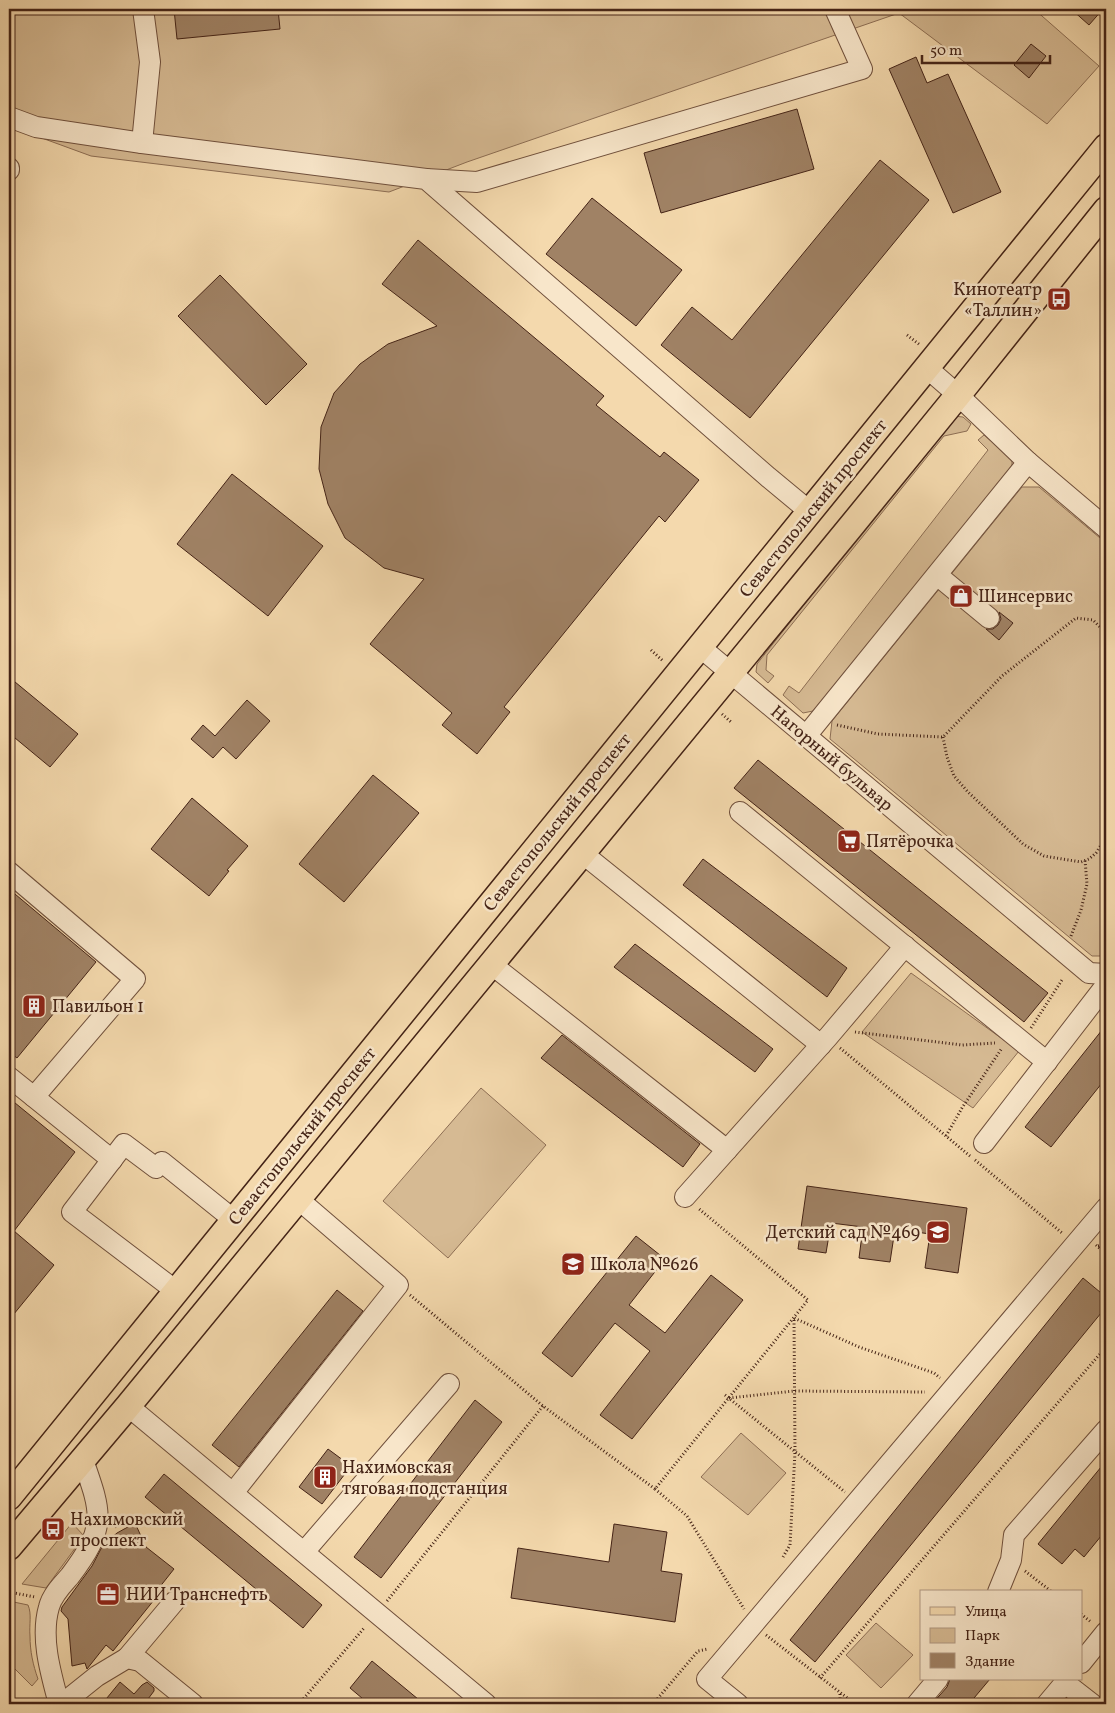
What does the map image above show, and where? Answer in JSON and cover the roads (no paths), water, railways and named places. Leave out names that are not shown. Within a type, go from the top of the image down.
[{"type":"main road","name":"Севастопольский проспект","points":[[9,1497],[1106,147]]},
{"type":"main road","name":"Севастопольский проспект","points":[[9,1547],[84,1460],[730,673],[958,395],[1106,210]]},
{"type":"street","points":[[142,143],[150,62],[143,9]]},
{"type":"street","points":[[9,117],[36,127],[142,143],[426,179],[477,182],[862,69],[835,9]]},
{"type":"street","points":[[426,179],[809,511]]},
{"type":"street","points":[[927,368],[1028,462],[1106,528]]},
{"type":"street","points":[[806,736],[1028,462]]},
{"type":"street","points":[[937,574],[989,618]]},
{"type":"street","name":"Нагорный бульвар","points":[[700,647],[1089,973],[1106,974]]},
{"type":"street","points":[[740,812],[905,946],[1014,1042],[1047,1062]]},
{"type":"street","points":[[582,853],[828,1037]]},
{"type":"street","points":[[9,872],[135,979],[34,1097]]},
{"type":"street","points":[[686,1197],[828,1037],[905,946]]},
{"type":"street","points":[[491,964],[727,1150]]},
{"type":"street","points":[[984,1143],[1106,985]]},
{"type":"street","points":[[9,1077],[112,1160]]},
{"type":"street","points":[[176,1291],[72,1212],[124,1144],[159,1165],[234,1220]]},
{"type":"street","points":[[233,1493],[398,1285],[298,1199]]},
{"type":"street","points":[[738,1704],[707,1679],[1106,1208]]},
{"type":"street","points":[[304,1552],[448,1384]]},
{"type":"street","points":[[128,1406],[486,1704]]},
{"type":"street","points":[[999,1590],[1011,1560],[1014,1535],[1106,1430]]},
{"type":"street","points":[[84,1460],[97,1499],[99,1517],[97,1531],[70,1575],[54,1595],[47,1615],[46,1638],[48,1660],[60,1704],[97,1676],[127,1658],[174,1602]]},
{"type":"street","points":[[1082,1662],[1106,1632]]},
{"type":"street","points":[[127,1658],[140,1661],[193,1704]]},
{"type":"street","points":[[917,1704],[937,1680]]},
{"type":"street","points":[[1047,1704],[1066,1681],[1092,1704]]},
{"type":"place","name":"Кинотеатр «Таллин»","points":[[1059,299]]},
{"type":"place","name":"Шинсервис","points":[[961,596]]},
{"type":"place","name":"Пятёрочка","points":[[849,841]]},
{"type":"place","name":"Павильон 1","points":[[34,1006]]},
{"type":"place","name":"Детский сад №469","points":[[938,1232]]},
{"type":"place","name":"Школа №626","points":[[573,1264]]},
{"type":"place","name":"Нахимовская тяговая подстанция","points":[[325,1477]]},
{"type":"place","name":"Нахимовский проспект","points":[[53,1529]]},
{"type":"place","name":"НИИ Транснефть","points":[[108,1594]]}]
